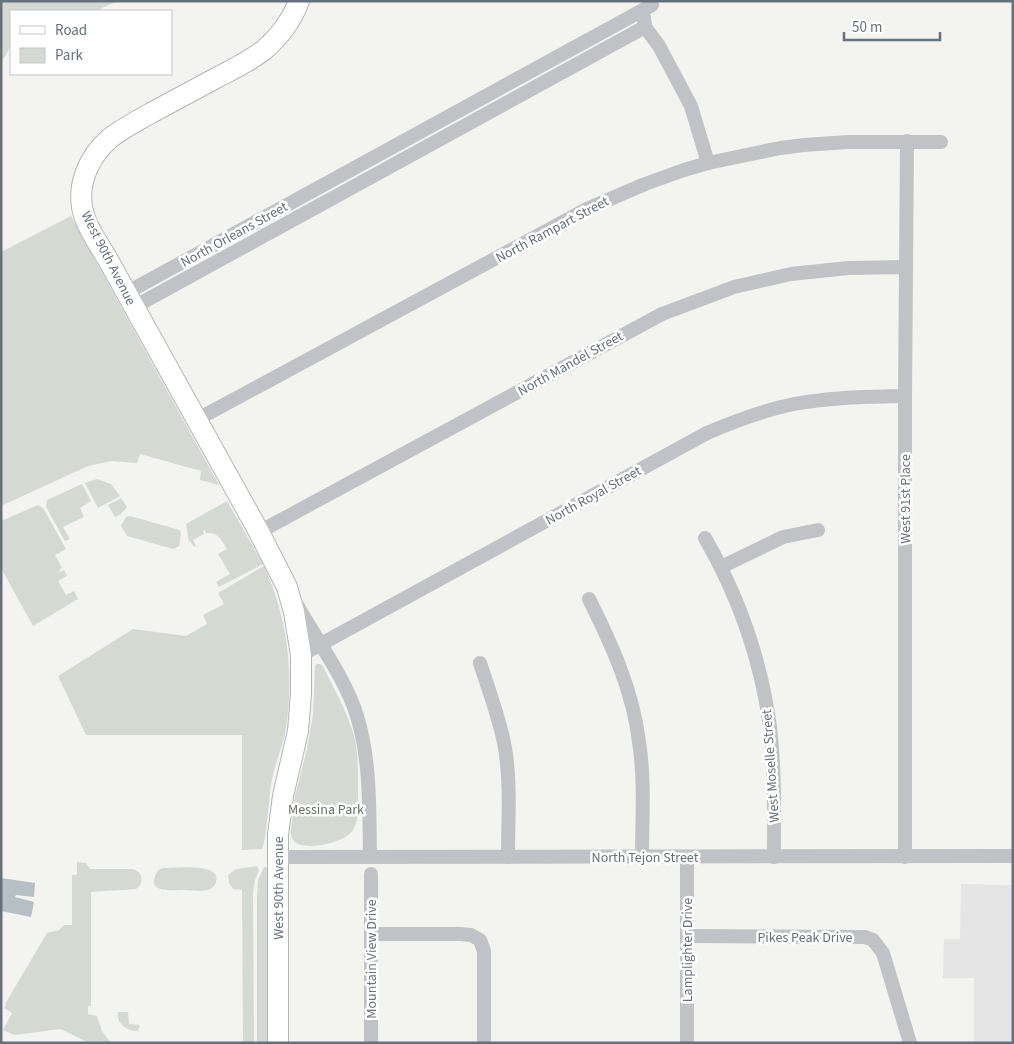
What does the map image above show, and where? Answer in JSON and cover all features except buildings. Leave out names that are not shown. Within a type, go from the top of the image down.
[{"type":"street","name":"West 90th Avenue","points":[[299,1],[288,23],[262,51],[110,138],[94,156],[84,178],[81,198],[85,218],[347,693],[356,714],[364,744],[368,778],[370,857]]},
{"type":"street","name":"North Orleans Street","points":[[130,300],[341,176],[655,3]]},
{"type":"street","name":"North Orleans Street","points":[[130,300],[348,190],[645,27],[644,14],[655,3]]},
{"type":"street","points":[[645,27],[659,46],[691,106],[708,164]]},
{"type":"street","points":[[484,97],[491,111]]},
{"type":"street","name":"West 91st Place","points":[[905,857],[907,141]]},
{"type":"street","name":"North Rampart Street","points":[[196,420],[587,209],[645,184],[708,164],[804,145],[848,142],[941,142]]},
{"type":"street","points":[[341,176],[348,190]]},
{"type":"street","name":"North Mandel Street","points":[[259,532],[645,322],[671,310],[734,287],[791,274],[848,268],[906,267]]},
{"type":"street","name":"North Royal Street","points":[[301,655],[707,433],[760,413],[793,404],[853,397],[905,396]]},
{"type":"street","points":[[721,566],[783,537],[818,530]]},
{"type":"street","name":"West Moselle Street","points":[[705,538],[721,566],[747,627],[763,684],[772,745],[774,857]]},
{"type":"street","name":"West 90th Avenue","points":[[278,1043],[277,857],[279,817],[300,716],[302,686],[301,655],[294,612],[287,587]]},
{"type":"street","points":[[589,599],[617,657],[636,721],[642,770],[642,857]]},
{"type":"street","points":[[480,663],[505,748],[508,857]]},
{"type":"street","name":"North Tejon Street","points":[[277,857],[1013,856]]},
{"type":"street","name":"Lamplighter Drive","points":[[687,857],[687,1043]]},
{"type":"street","name":"Mountain View Drive","points":[[371,874],[372,1043]]},
{"type":"street","points":[[371,934],[460,934],[471,935],[480,940],[484,951],[484,1043]]},
{"type":"street","name":"Pikes Peak Drive","points":[[687,936],[865,937],[873,940],[883,953],[910,1043]]},
{"type":"shaded area","points":[[1,878],[35,883],[34,897],[16,895],[15,897],[34,902],[31,917],[1,911]]},
{"type":"shaded area","points":[[961,884],[1013,885],[1013,1043],[974,1043],[974,978],[943,978],[944,939],[960,939]]},
{"type":"green space","points":[[1,1],[117,1],[98,10],[10,10],[10,44],[1,61]]},
{"type":"green space","points":[[71,216],[219,485],[200,480],[201,471],[140,454],[137,463],[112,461],[88,466],[1,506],[1,252]]},
{"type":"green space","points":[[97,479],[111,484],[120,496],[98,508],[85,483]]},
{"type":"green space","points":[[82,484],[91,501],[80,508],[84,517],[63,527],[70,539],[65,541],[46,507],[47,500]]},
{"type":"green space","points":[[121,498],[127,507],[121,514],[115,517],[108,505]]},
{"type":"green space","points":[[227,501],[263,564],[219,587],[216,582],[230,574],[218,554],[227,549],[219,537],[206,533],[205,530],[203,531],[204,534],[193,540],[196,546],[194,547],[189,542],[186,524]]},
{"type":"green space","points":[[38,505],[43,508],[66,549],[55,555],[62,568],[59,570],[60,572],[64,570],[67,576],[58,581],[66,595],[74,591],[78,599],[33,626],[1,568],[1,521]]},
{"type":"green space","points":[[130,516],[180,530],[179,546],[173,549],[127,536],[121,526],[126,517]]},
{"type":"green space","points":[[264,566],[279,606],[284,627],[289,670],[288,713],[285,734],[272,779],[262,849],[242,850],[242,735],[86,735],[58,676],[133,629],[186,636],[207,624],[203,615],[224,604],[218,593]]},
{"type":"green space","name":"Messina Park","points":[[317,664],[323,666],[344,709],[354,736],[358,766],[358,814],[355,826],[349,835],[333,842],[306,846],[294,841],[291,830],[295,796],[307,749],[313,714],[315,666]]},
{"type":"green space","points":[[77,862],[86,863],[90,869],[133,869],[142,878],[139,887],[136,889],[91,892],[91,1006],[88,1006],[88,1014],[97,1016],[102,1031],[111,1043],[89,1043],[61,1029],[14,1035],[3,1030],[12,1013],[4,1008],[5,1004],[47,933],[59,930],[64,925],[72,925],[72,875],[77,875]]},
{"type":"green space","points":[[257,866],[259,870],[253,892],[254,1043],[243,1043],[242,890],[233,889],[229,883],[228,875],[236,869]]},
{"type":"green space","points":[[187,867],[205,869],[212,871],[216,876],[216,882],[212,888],[205,891],[161,889],[156,887],[154,883],[158,870]]},
{"type":"green space","points":[[264,867],[267,867],[268,1043],[257,1043],[257,897],[258,880]]},
{"type":"green space","points":[[118,1012],[128,1012],[129,1024],[140,1025],[138,1031],[130,1030],[123,1026],[118,1020]]}]
